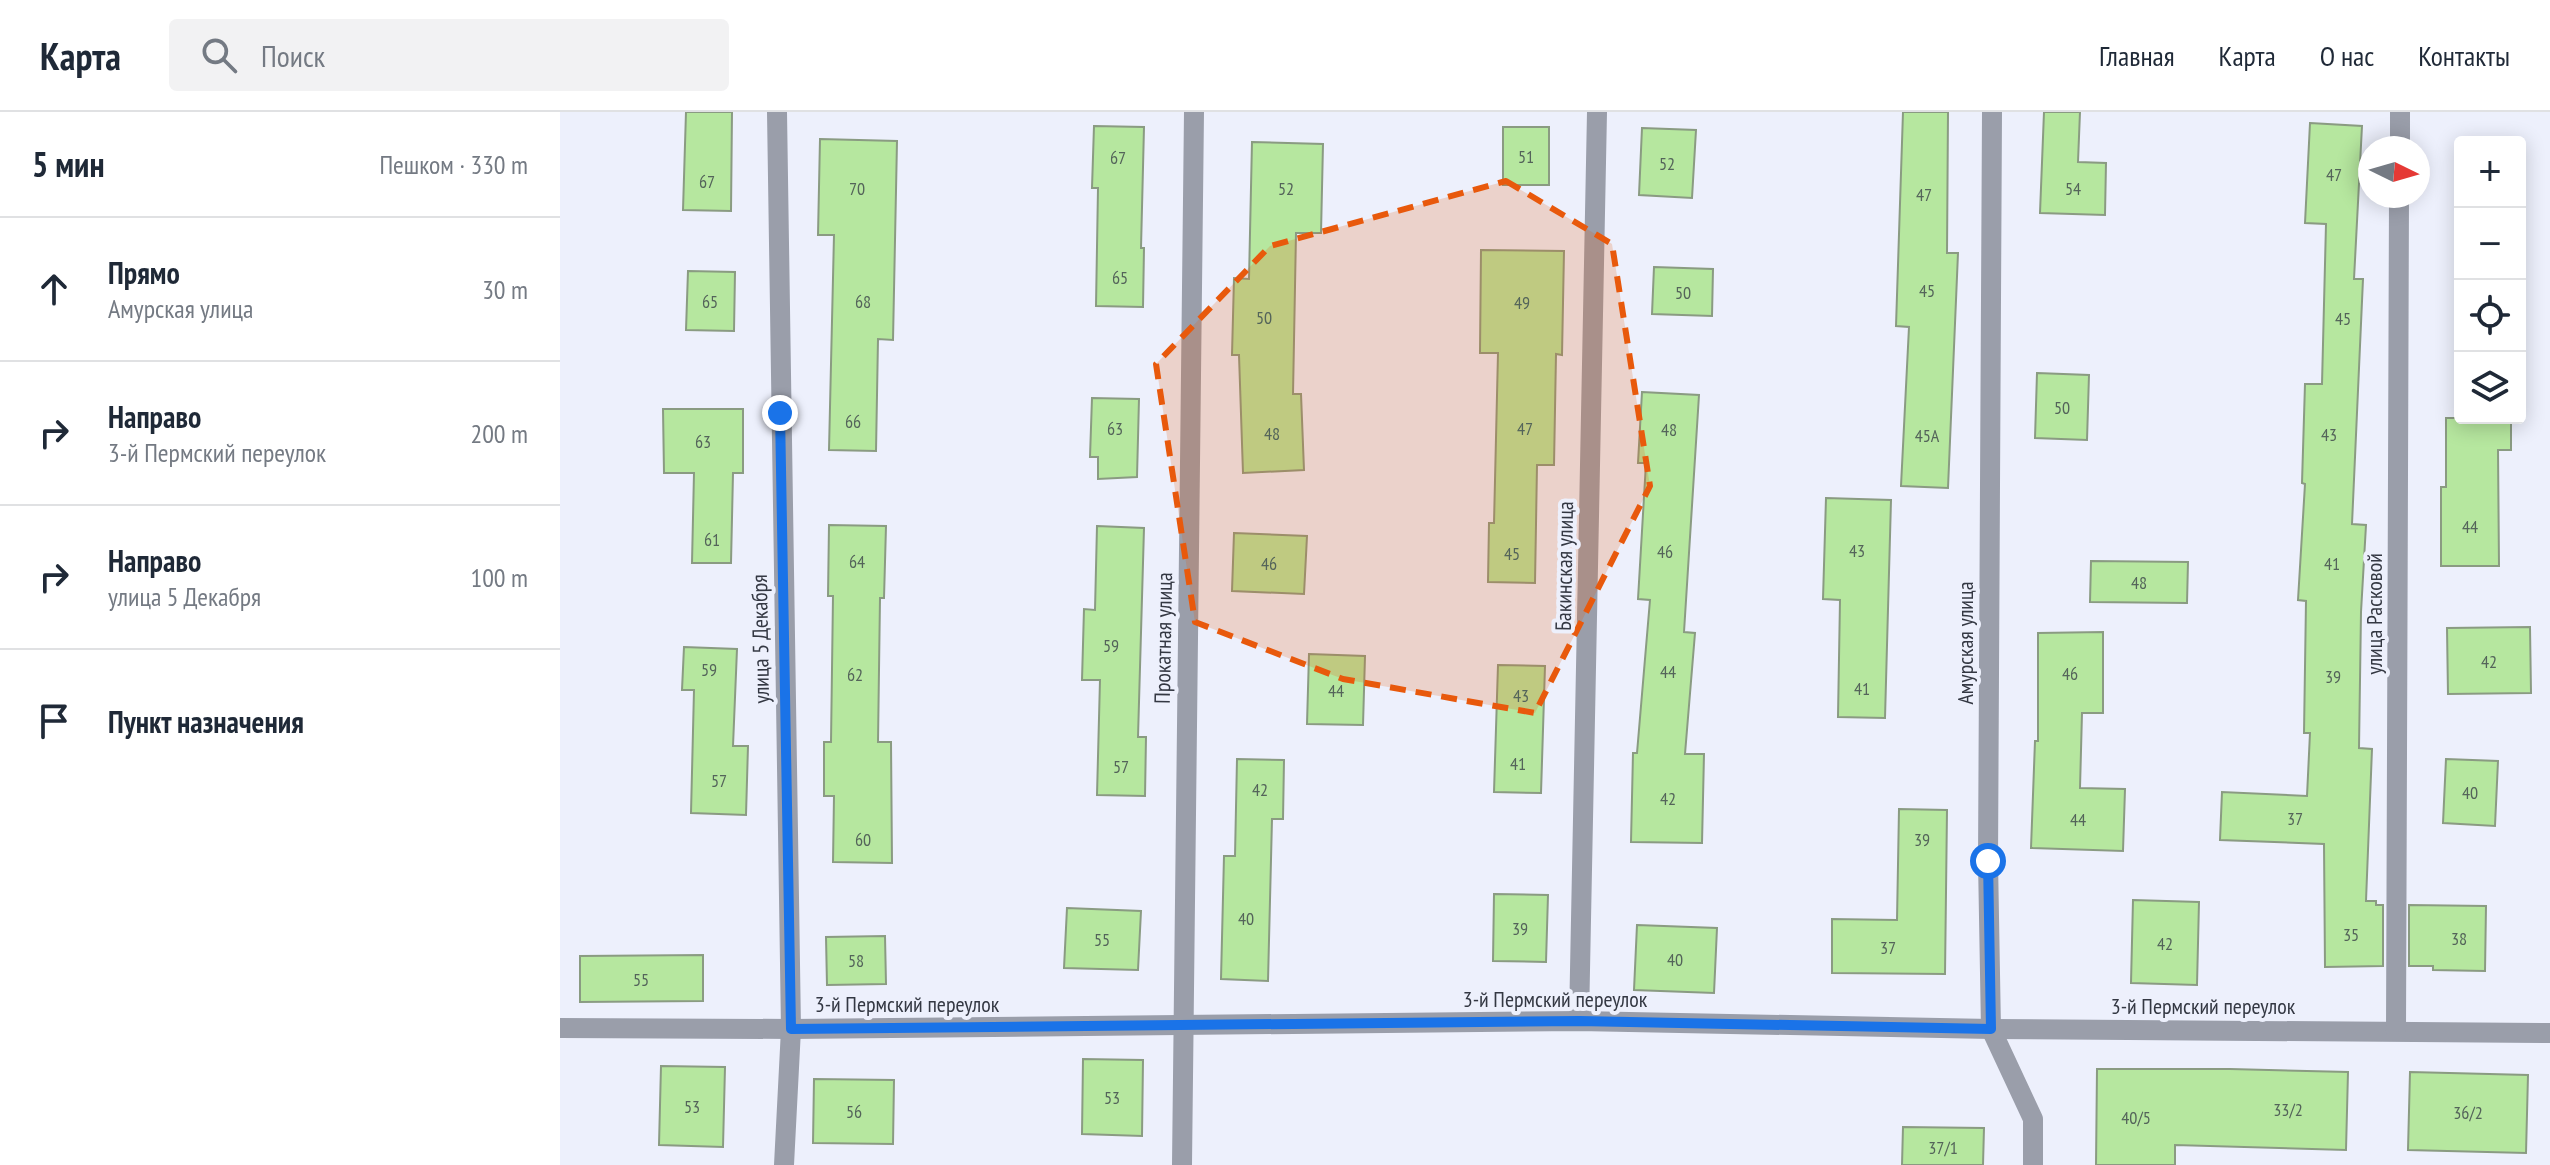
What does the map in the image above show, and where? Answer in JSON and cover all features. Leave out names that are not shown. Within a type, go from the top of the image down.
[{"type":"street","name":"улица 5 Декабря","points":[[777,112],[791,1029],[784,1165]]},
{"type":"street","name":"Прокатная улица","points":[[1182,1165],[1194,112]]},
{"type":"street","name":"Бакинская улица","points":[[1579,1021],[1597,112]]},
{"type":"street","name":"Амурская улица","points":[[1992,112],[1988,861],[1991,1029],[2033,1119],[2033,1165]]},
{"type":"street","points":[[2400,112],[2400,136]]},
{"type":"street","name":"улица Расковой","points":[[2396,1031],[2399,208]]},
{"type":"street","name":"3-й Пермский переулок","points":[[560,1028],[791,1029],[1579,1021],[1991,1029],[2550,1033]]},
{"type":"highlighted area","points":[[1506,181],[1612,244],[1650,486],[1535,713],[1343,679],[1195,622],[1156,364],[1270,246]]},
{"type":"building","points":[[686,112],[732,112],[731,211],[683,210]]},
{"type":"building","points":[[1903,112],[1948,112],[1947,253],[1958,253],[1948,488],[1901,486],[1909,327],[1896,326]]},
{"type":"building","points":[[2044,112],[2080,112],[2078,162],[2106,163],[2105,215],[2040,213]]},
{"type":"building","points":[[2310,123],[2362,126],[2361,136],[2358,136],[2354,279],[2363,279],[2352,524],[2366,525],[2359,748],[2372,749],[2366,901],[2383,905],[2383,966],[2325,967],[2324,844],[2220,840],[2222,792],[2307,796],[2310,733],[2304,733],[2306,601],[2298,600],[2305,484],[2302,483],[2305,384],[2322,384],[2326,224],[2305,223]]},
{"type":"building","points":[[1094,126],[1144,127],[1143,307],[1096,306],[1098,188],[1092,188]]},
{"type":"building","points":[[1503,127],[1549,127],[1549,185],[1503,185]]},
{"type":"building","points":[[1642,128],[1696,130],[1692,198],[1639,195]]},
{"type":"building","points":[[820,139],[897,141],[893,340],[878,339],[876,451],[829,450],[834,235],[818,235]]},
{"type":"building","points":[[1252,142],[1323,144],[1321,233],[1296,233],[1293,394],[1301,394],[1304,470],[1243,473],[1239,355],[1232,355],[1234,278],[1249,279]]},
{"type":"building","points":[[1481,250],[1564,251],[1562,355],[1556,354],[1554,465],[1537,465],[1535,583],[1488,582],[1489,523],[1494,523],[1498,353],[1480,353]]},
{"type":"building","points":[[1654,267],[1713,269],[1712,316],[1652,314]]},
{"type":"building","points":[[688,271],[735,272],[734,331],[686,330]]},
{"type":"building","points":[[2037,373],[2089,375],[2087,440],[2035,438]]},
{"type":"building","points":[[1642,392],[1699,395],[1684,632],[1695,633],[1685,754],[1704,754],[1702,843],[1631,842],[1633,753],[1637,753],[1650,600],[1638,599],[1646,463],[1638,463]]},
{"type":"building","points":[[1092,398],[1139,399],[1137,477],[1098,479],[1098,457],[1090,457]]},
{"type":"building","points":[[663,409],[743,409],[743,473],[733,473],[731,563],[692,563],[694,473],[664,473]]},
{"type":"building","points":[[2446,418],[2454,418],[2454,424],[2511,424],[2511,450],[2498,450],[2499,566],[2441,566],[2441,487],[2446,487]]},
{"type":"building","points":[[1826,498],[1891,500],[1885,718],[1838,717],[1840,600],[1823,599]]},
{"type":"building","points":[[829,525],[886,526],[884,598],[880,598],[878,742],[891,742],[892,863],[833,862],[834,796],[824,796],[824,742],[831,742],[833,596],[828,596]]},
{"type":"building","points":[[1097,526],[1144,528],[1138,737],[1146,737],[1145,796],[1097,795],[1100,680],[1082,680],[1084,609],[1095,610]]},
{"type":"building","points":[[1234,533],[1307,536],[1304,594],[1232,591]]},
{"type":"building","points":[[2091,561],[2188,562],[2187,603],[2090,602]]},
{"type":"building","points":[[2530,627],[2531,693],[2448,694],[2447,628]]},
{"type":"building","points":[[2103,632],[2103,713],[2082,713],[2080,788],[2125,789],[2123,851],[2031,848],[2035,741],[2038,741],[2038,633]]},
{"type":"building","points":[[684,647],[737,649],[733,746],[748,746],[746,815],[691,813],[694,690],[682,690]]},
{"type":"building","points":[[1309,654],[1365,656],[1363,725],[1307,724]]},
{"type":"building","points":[[1498,665],[1545,666],[1541,793],[1494,792]]},
{"type":"building","points":[[1237,759],[1284,760],[1283,819],[1272,819],[1268,981],[1221,979],[1224,856],[1235,856]]},
{"type":"building","points":[[2446,759],[2498,761],[2495,826],[2443,823]]},
{"type":"building","points":[[1899,809],[1947,810],[1945,974],[1832,973],[1832,919],[1897,920]]},
{"type":"building","points":[[1494,894],[1548,895],[1546,962],[1493,961]]},
{"type":"building","points":[[2133,900],[2199,902],[2197,985],[2131,983]]},
{"type":"building","points":[[2409,905],[2486,906],[2485,971],[2433,970],[2433,966],[2409,966]]},
{"type":"building","points":[[1067,908],[1141,911],[1138,970],[1064,968]]},
{"type":"building","points":[[1637,925],[1717,928],[1714,993],[1634,990]]},
{"type":"building","points":[[885,936],[886,984],[827,985],[826,937]]},
{"type":"building","points":[[703,955],[703,1001],[580,1002],[580,956]]},
{"type":"building","points":[[1083,1059],[1143,1060],[1142,1136],[1082,1134]]},
{"type":"building","points":[[661,1066],[725,1067],[723,1147],[659,1145]]},
{"type":"building","points":[[2097,1069],[2348,1072],[2346,1150],[2175,1145],[2175,1165],[2096,1165]]},
{"type":"building","points":[[2410,1072],[2528,1075],[2526,1153],[2408,1150]]},
{"type":"building","points":[[814,1079],[894,1080],[893,1144],[813,1143]]},
{"type":"building","points":[[1903,1127],[1984,1128],[1983,1165],[1902,1165]]},
{"type":"route","points":[[780,413],[791,1029],[1579,1021],[1991,1029],[1988,861]]}]
